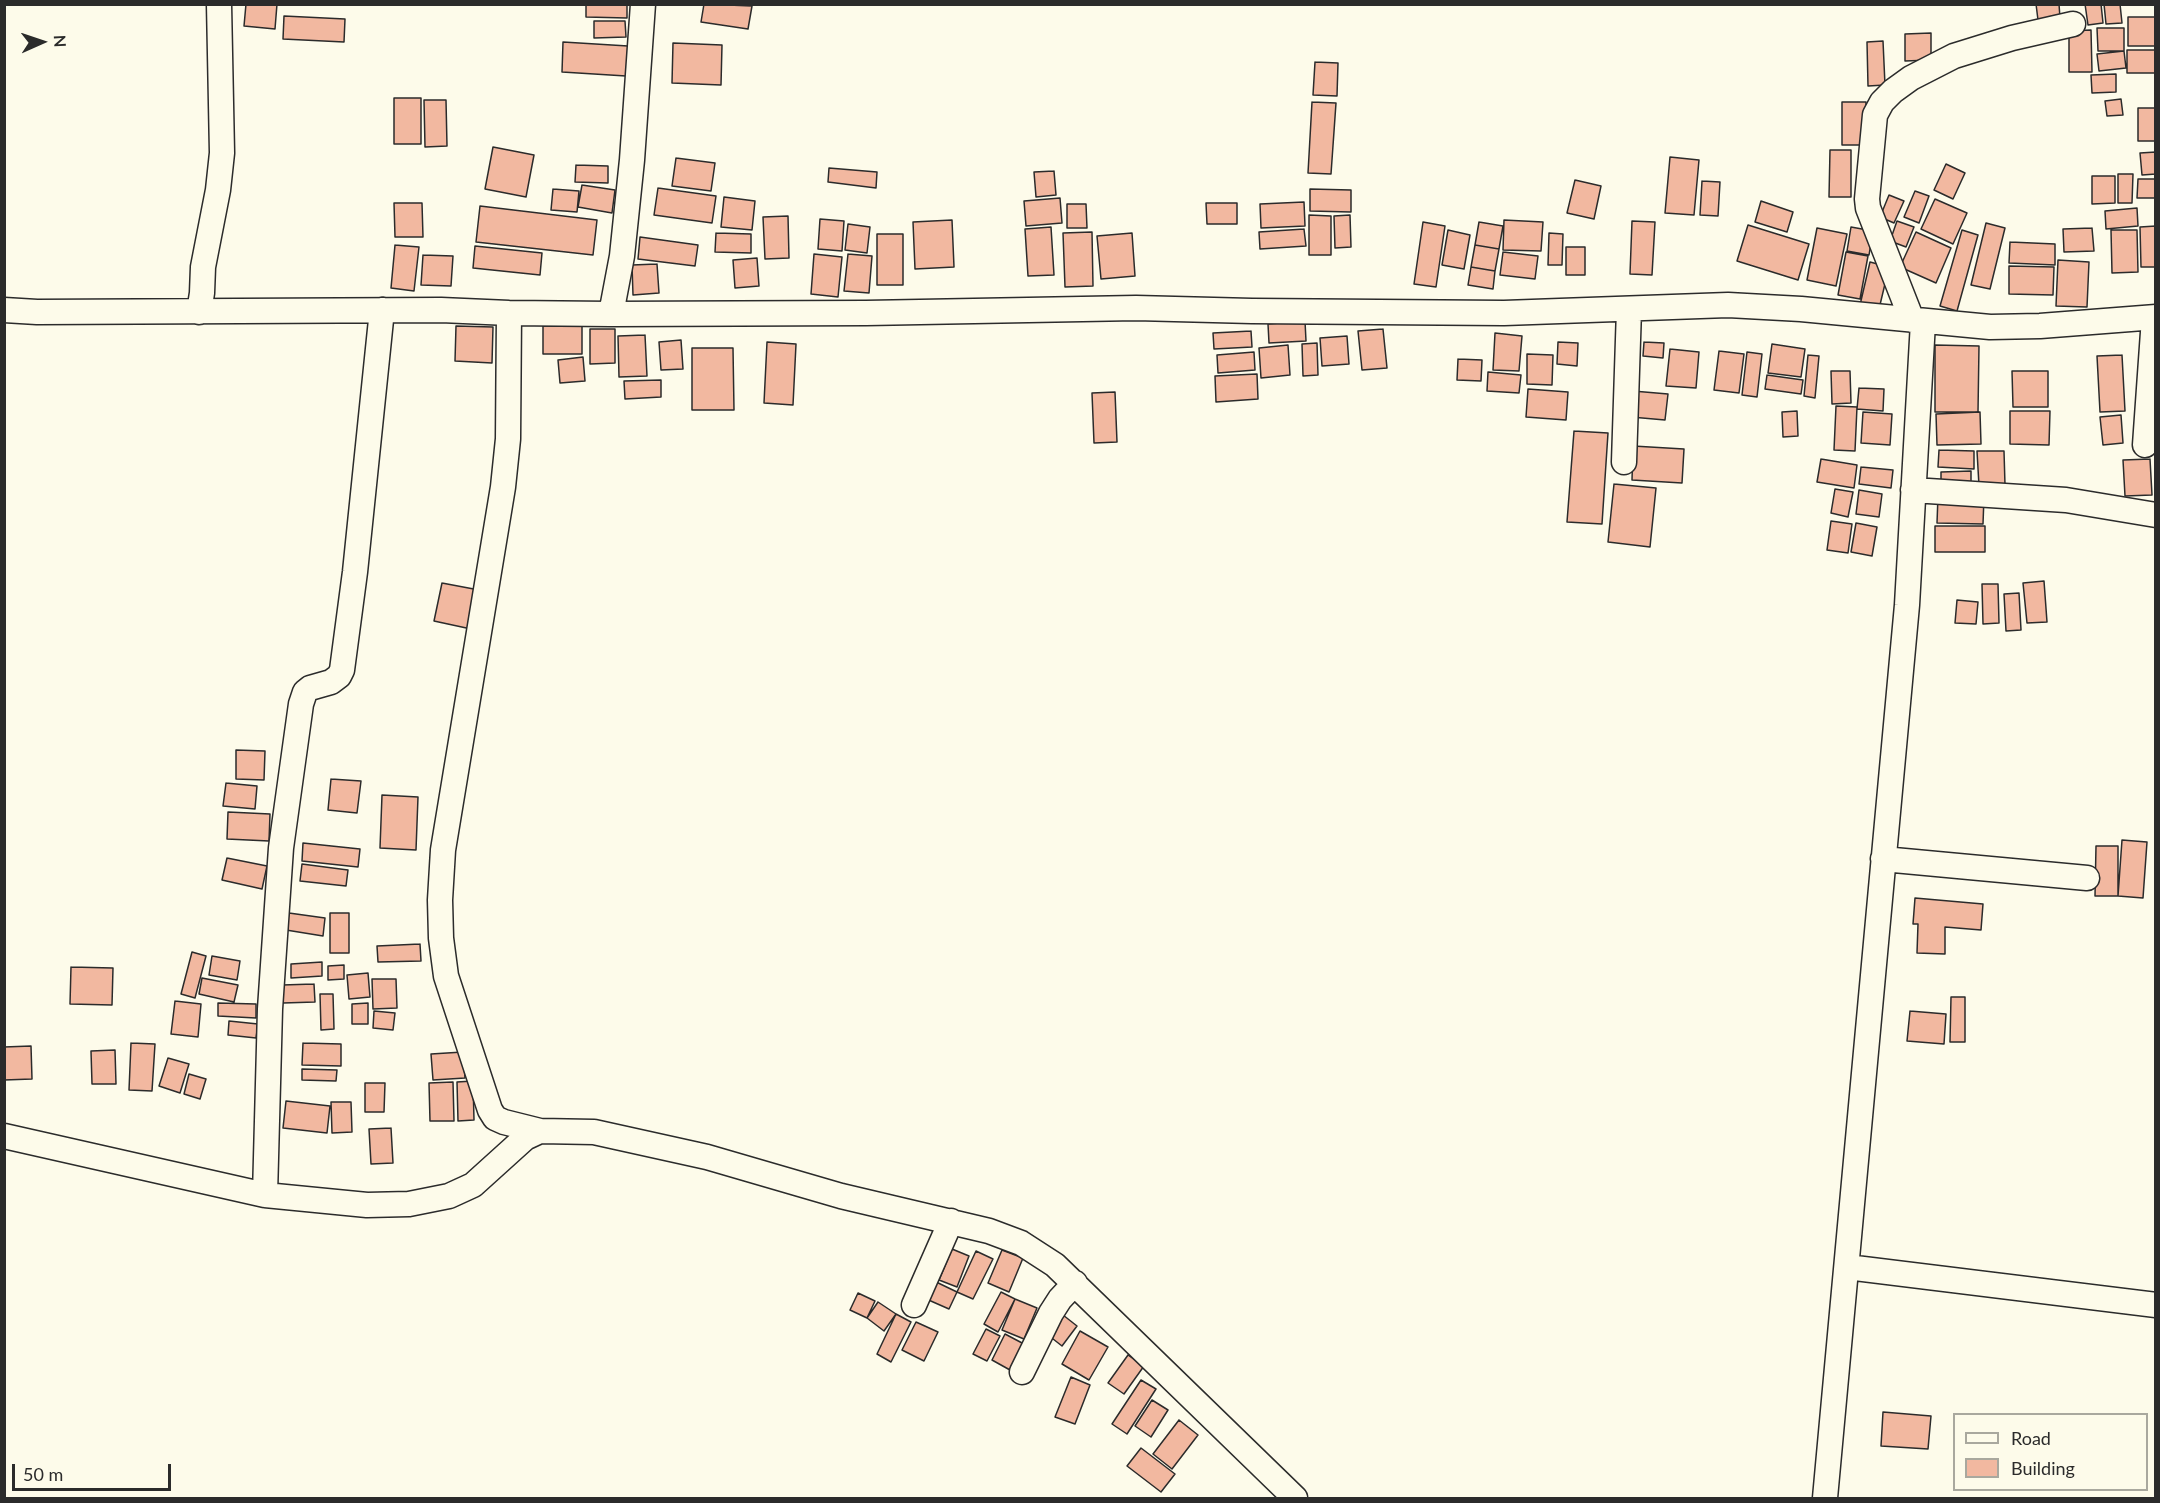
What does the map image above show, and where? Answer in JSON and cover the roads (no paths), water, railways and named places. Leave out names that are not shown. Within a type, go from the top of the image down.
[{"type":"street","points":[[199,312],[203,267],[218,190],[222,153],[219,4]]},
{"type":"street","points":[[611,314],[622,256],[630,182],[643,4]]},
{"type":"street","points":[[1825,1498],[1907,604],[1913,490],[1917,321],[1868,208],[1875,115],[1882,102],[1902,84],[1954,56],[2012,38],[2073,24]]},
{"type":"street","points":[[4,310],[37,312],[382,310],[611,314],[1136,308],[1252,312],[1504,313],[1764,306],[1990,327],[2155,318],[2145,445]]},
{"type":"street","points":[[1624,462],[1629,309]]},
{"type":"street","points":[[265,1196],[270,1009],[281,848],[301,704],[305,692],[331,681],[339,676],[342,670],[355,572],[382,310]]},
{"type":"street","points":[[509,313],[508,439],[503,487],[443,850],[441,919],[446,976],[490,1110],[495,1118],[540,1131],[594,1132],[707,1156],[841,1196],[989,1231],[1021,1243],[1047,1259],[1075,1283],[1197,1405],[1295,1498]]},
{"type":"street","points":[[1913,490],[2066,500],[2156,515]]},
{"type":"street","points":[[1883,859],[2087,878]]},
{"type":"street","points":[[4,1136],[265,1196],[367,1205],[409,1204],[449,1196],[473,1185],[525,1138],[540,1131]]},
{"type":"street","points":[[914,1305],[951,1221]]},
{"type":"street","points":[[1847,1267],[2156,1305]]},
{"type":"street","points":[[1022,1372],[1051,1313],[1075,1283]]}]
